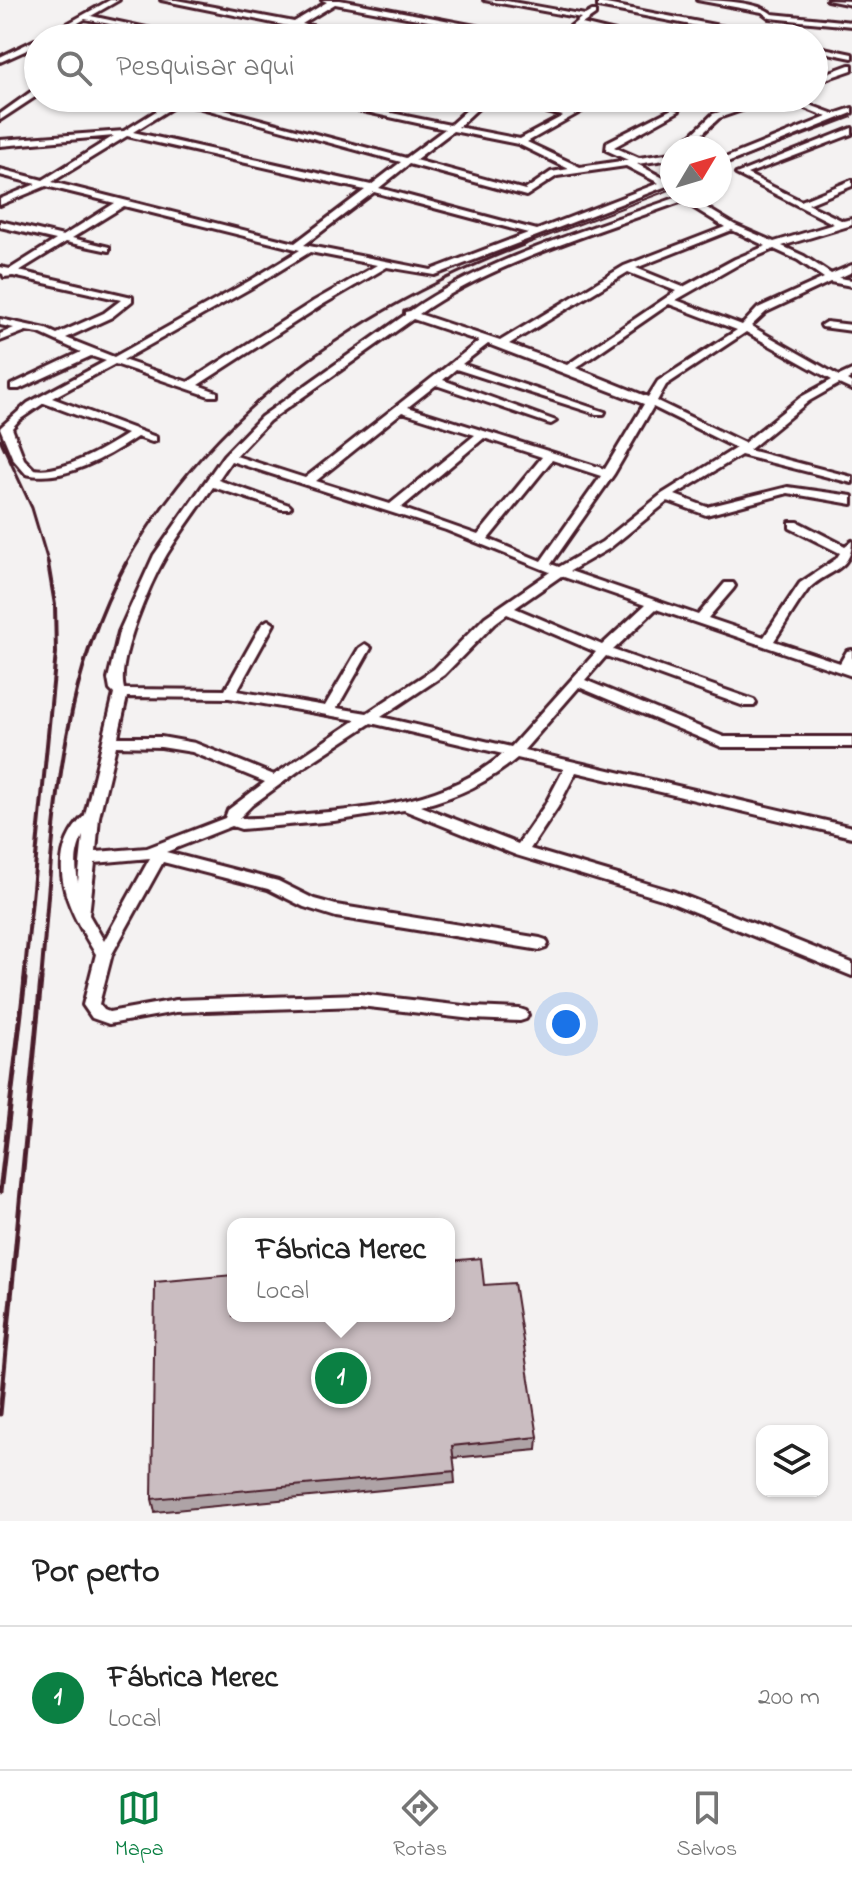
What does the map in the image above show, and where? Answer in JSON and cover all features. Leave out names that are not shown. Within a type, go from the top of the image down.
[{"type":"street","points":[[71,24],[115,0]]},
{"type":"street","points":[[165,0],[290,24]]},
{"type":"street","points":[[488,0],[587,17]]},
{"type":"street","points":[[701,0],[766,10],[770,16],[852,24]]},
{"type":"street","points":[[831,0],[852,3]]},
{"type":"street","points":[[297,24],[332,1],[458,24]]},
{"type":"street","points":[[577,24],[604,2],[706,24]]},
{"type":"street","points":[[84,17],[119,24]]},
{"type":"street","points":[[840,53],[852,46]]},
{"type":"street","points":[[0,60],[24,49]]},
{"type":"street","points":[[828,51],[852,56]]},
{"type":"street","points":[[828,76],[852,67]]},
{"type":"street","points":[[0,118],[24,101]]},
{"type":"street","points":[[732,157],[852,110]]},
{"type":"street","points":[[0,202],[43,184],[159,112]]},
{"type":"street","points":[[229,112],[526,193],[548,177],[660,158]]},
{"type":"street","points":[[377,112],[521,142],[578,170]]},
{"type":"street","points":[[134,434],[80,463],[42,474],[30,472],[20,460],[7,426],[46,400],[259,281],[370,188],[470,112]]},
{"type":"street","points":[[558,112],[572,115]]},
{"type":"street","points":[[521,142],[577,112]]},
{"type":"street","points":[[660,177],[609,146],[673,112]]},
{"type":"street","points":[[695,136],[716,116],[728,112]]},
{"type":"street","points":[[821,112],[834,117]]},
{"type":"street","points":[[847,223],[740,174],[852,131]]},
{"type":"street","points":[[0,143],[126,133],[370,188],[539,233]]},
{"type":"street","points":[[0,172],[303,247],[437,273],[660,186]]},
{"type":"street","points":[[800,204],[852,183]]},
{"type":"street","points":[[852,283],[830,278],[779,246],[732,227],[684,198],[504,264],[441,294],[265,419],[228,457],[183,518],[142,590],[125,632],[115,679],[117,690],[121,693],[229,694],[368,718],[852,832]]},
{"type":"street","points":[[0,280],[5,272],[122,203]]},
{"type":"street","points":[[568,369],[703,277],[847,223]]},
{"type":"street","points":[[0,224],[106,249]]},
{"type":"street","points":[[501,345],[627,268],[732,227]]},
{"type":"street","points":[[189,386],[294,318],[384,265]]},
{"type":"street","points":[[627,268],[684,291]]},
{"type":"street","points":[[544,566],[608,474],[662,383],[728,342],[776,301],[852,268]]},
{"type":"street","points":[[5,272],[129,299],[108,315],[57,338]]},
{"type":"street","points":[[670,301],[744,328],[852,387]]},
{"type":"street","points":[[409,314],[568,369],[649,403],[741,450],[852,480]]},
{"type":"street","points":[[0,322],[25,327],[213,394]]},
{"type":"street","points":[[826,325],[852,328]]},
{"type":"street","points":[[0,338],[25,327]]},
{"type":"street","points":[[307,482],[486,340]]},
{"type":"street","points":[[15,387],[90,352]]},
{"type":"street","points":[[455,365],[600,412]]},
{"type":"street","points":[[231,821],[233,814],[276,781],[439,672],[505,608],[559,570],[627,531],[666,496],[741,450],[795,406],[852,373]]},
{"type":"street","points":[[436,381],[551,421]]},
{"type":"street","points":[[46,400],[152,439]]},
{"type":"street","points":[[400,408],[608,474]]},
{"type":"street","points":[[392,509],[483,434]]},
{"type":"street","points":[[481,539],[550,455]]},
{"type":"street","points":[[228,457],[481,539],[544,566],[847,671],[852,654]]},
{"type":"street","points":[[211,482],[285,507]]},
{"type":"street","points":[[666,496],[706,511],[788,490],[852,500]]},
{"type":"street","points":[[766,644],[804,586],[840,562],[849,548],[794,525]]},
{"type":"street","points":[[700,620],[729,586]]},
{"type":"street","points":[[520,1015],[472,1013],[360,1000],[176,1006],[109,1018],[98,1014],[91,1005],[104,954],[154,854],[231,821],[241,824],[292,819],[402,804],[458,788],[484,776],[516,751],[576,681],[654,603]]},
{"type":"street","points":[[505,608],[604,651],[749,703]]},
{"type":"street","points":[[229,694],[268,624]]},
{"type":"street","points":[[329,711],[365,648]]},
{"type":"street","points":[[576,681],[722,742],[852,742]]},
{"type":"street","points":[[81,917],[92,817],[121,693]]},
{"type":"street","points":[[111,741],[161,742],[195,748],[276,781]]},
{"type":"street","points":[[521,851],[551,807],[573,765]]},
{"type":"street","points":[[402,804],[521,851],[670,896],[852,970]]},
{"type":"street","points":[[92,817],[75,835],[70,846],[71,888],[81,917],[104,954]]},
{"type":"street","points":[[88,858],[154,854],[273,885],[309,903],[336,911],[540,944]]},
{"type":"building","points":[[481,1258],[484,1285],[514,1283],[538,1437],[452,1446],[455,1471],[152,1499],[155,1282],[227,1276],[227,1322],[455,1322],[455,1260]]},
{"type":"railway","points":[[732,162],[852,117]]},
{"type":"railway","points":[[524,245],[660,194]]},
{"type":"railway","points":[[125,565],[161,508],[201,457],[247,411],[296,369],[349,332],[406,299],[524,245]]},
{"type":"railway","points":[[0,439],[32,508],[49,565]]},
{"type":"railway","points":[[24,981],[56,653],[55,605],[48,563]]},
{"type":"railway","points":[[41,981],[55,820],[71,714],[102,612],[125,565]]},
{"type":"railway","points":[[0,1192],[25,979]]},
{"type":"railway","points":[[0,1414],[41,979]]},
{"type":"place","name":"Fábrica Merec","points":[[341,1378]]}]
